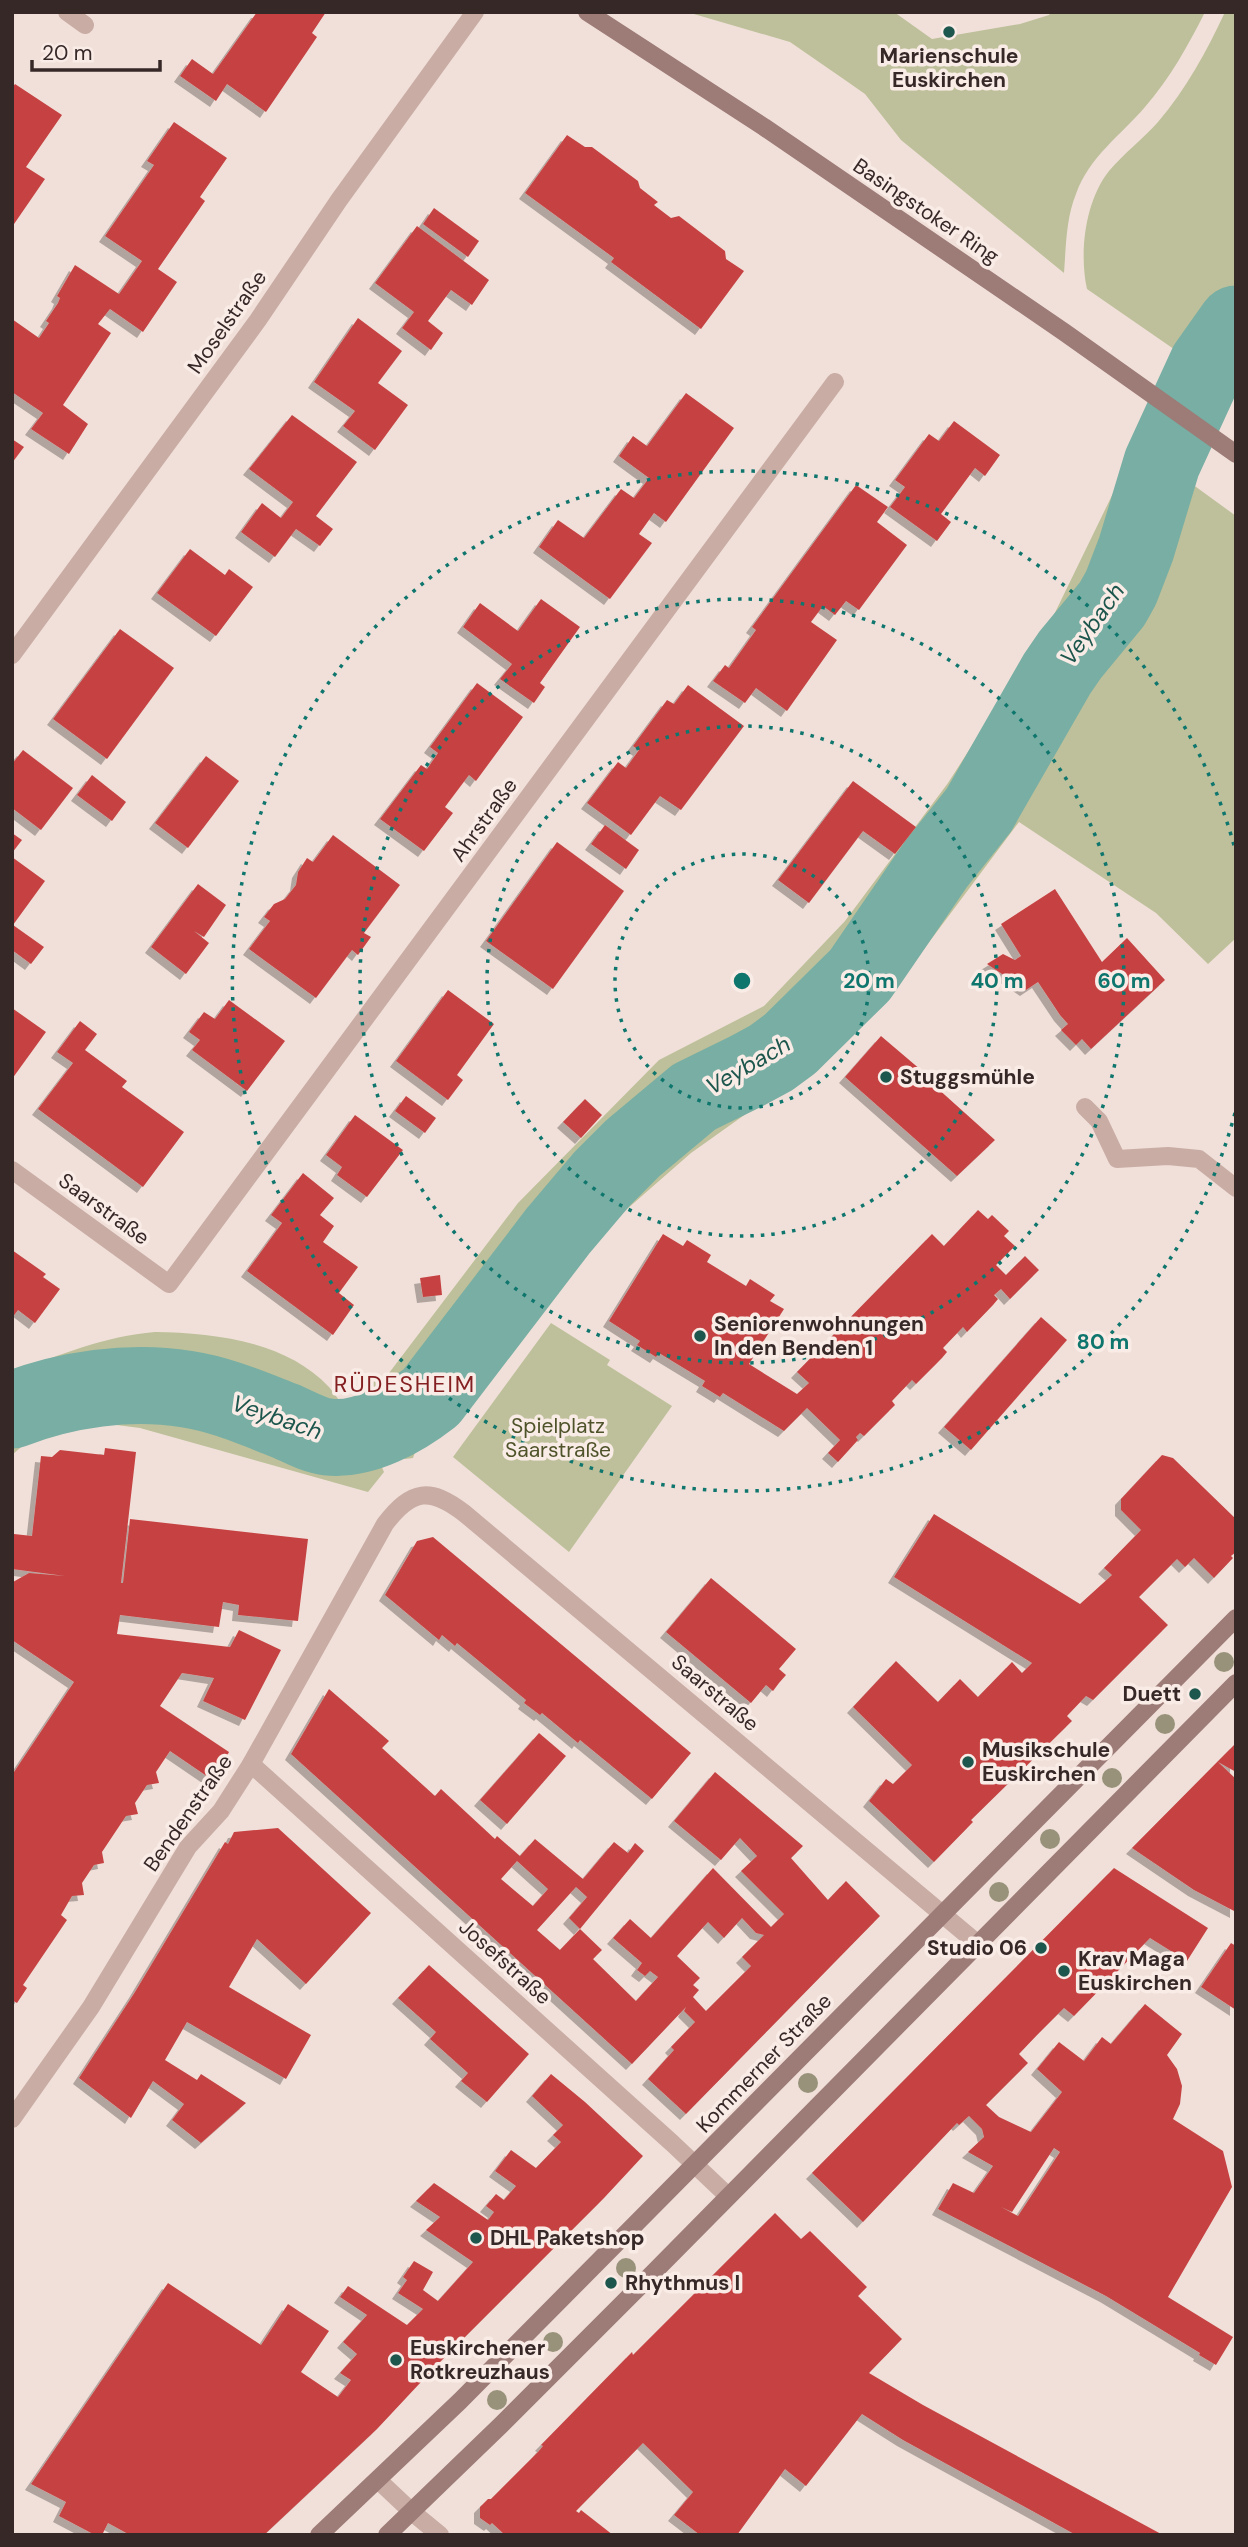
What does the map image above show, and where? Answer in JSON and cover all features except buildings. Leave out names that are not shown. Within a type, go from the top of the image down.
[{"type":"street","points":[[67,12],[85,24]]},
{"type":"street","name":"Moselstraße","points":[[12,655],[258,320],[339,200],[475,12]]},
{"type":"street","name":"Basingstoker Ring","points":[[587,12],[764,127],[1064,332],[1234,453]]},
{"type":"street","name":"Ahrstraße","points":[[169,1284],[835,382]]},
{"type":"street","points":[[1085,1107],[1098,1121],[1117,1159],[1168,1156],[1199,1159],[1236,1188]]},
{"type":"street","name":"Saarstraße","points":[[12,1170],[169,1284]]},
{"type":"street","name":"Saarstraße","points":[[416,1496],[437,1495],[464,1513],[978,1944]]},
{"type":"street","name":"Bendenstraße","points":[[12,2119],[90,2007],[188,1847],[222,1811],[385,1524],[396,1509],[416,1496]]},
{"type":"street","name":"Kommerner Straße","points":[[319,2535],[696,2165],[1236,1618]]},
{"type":"street","points":[[387,2535],[728,2196],[1236,1683]]},
{"type":"street","name":"Josefstraße","points":[[251,1764],[728,2196]]},
{"type":"street","points":[[377,2480],[440,2535]]},
{"type":"green space","points":[[687,12],[894,12],[932,39],[1020,24],[1051,12],[1205,12],[1163,85],[1106,147],[1082,181],[1070,213],[1064,273],[901,140],[865,94],[845,80],[790,42]]},
{"type":"green space","points":[[1225,12],[1236,12],[1236,392],[1087,289],[1084,260],[1089,212],[1101,183],[1115,164],[1158,122],[1178,96]]},
{"type":"green space","points":[[1137,444],[1236,516],[1236,938],[1208,964],[1156,913],[1019,822],[888,997],[820,1067],[750,1111],[691,1153],[587,1244],[481,1392],[416,1449],[413,1458],[405,1459],[393,1449],[358,1400],[362,1384],[386,1377],[518,1203],[659,1060],[764,1006],[845,921],[948,783],[1048,627]]},
{"type":"green space","name":"Spielplatz Saarstraße","points":[[551,1323],[610,1360],[607,1365],[672,1406],[569,1552],[453,1457]]},
{"type":"green space","points":[[155,1332],[201,1335],[248,1343],[292,1359],[312,1371],[339,1400],[367,1440],[384,1472],[368,1492],[140,1428],[101,1423],[27,1442],[12,1455],[12,1373],[100,1342]]},
{"type":"waterway","name":"Veybach","points":[[12,1410],[54,1397],[98,1388],[165,1386],[211,1394],[316,1434],[342,1437],[369,1432],[383,1426],[409,1413],[431,1397],[558,1231],[602,1179],[633,1148],[694,1097],[771,1058],[790,1044],[860,975],[936,864],[979,810],[1057,674],[1112,604],[1136,549],[1162,463],[1207,365],[1236,324]]},
{"type":"place","name":"Marienschule Euskirchen","points":[[949,32]]},
{"type":"place","name":"Stuggsmühle","points":[[886,1077]]},
{"type":"place","name":"Seniorenwohnungen In den Benden 1","points":[[700,1336]]},
{"type":"place","name":"Duett","points":[[1195,1694]]},
{"type":"place","name":"Musikschule Euskirchen","points":[[968,1762]]},
{"type":"place","name":"Studio 06","points":[[1041,1948]]},
{"type":"place","name":"Krav Maga Euskirchen","points":[[1064,1971]]},
{"type":"place","name":"DHL Paketshop","points":[[476,2238]]},
{"type":"place","name":"Rhythmus I","points":[[611,2283]]},
{"type":"place","name":"Euskirchener Rotkreuzhaus","points":[[396,2360]]},
{"type":"district","name":"RÜDESHEIM","points":[[405,1384]]}]
